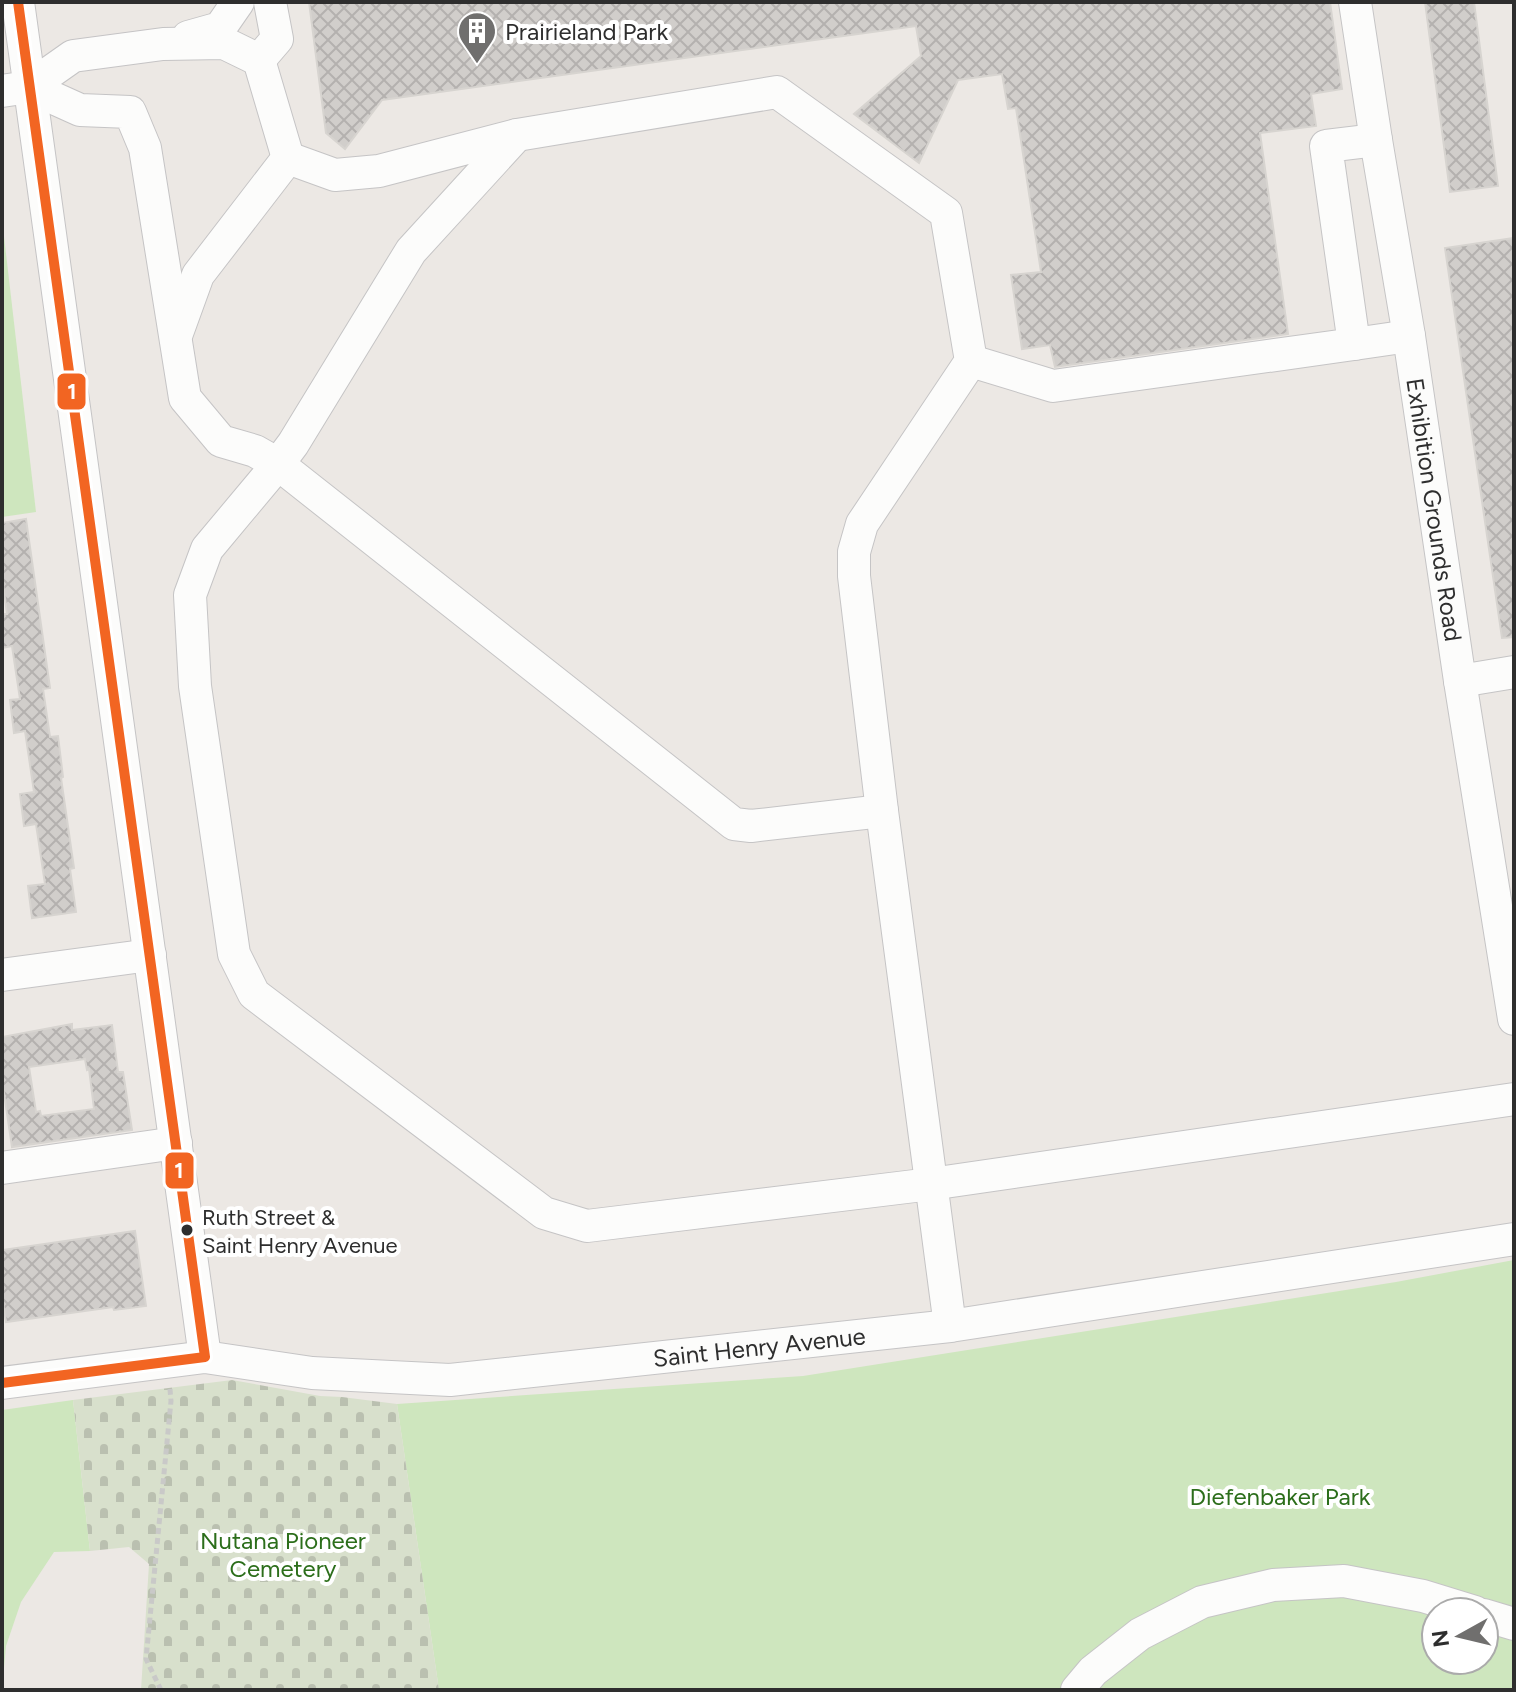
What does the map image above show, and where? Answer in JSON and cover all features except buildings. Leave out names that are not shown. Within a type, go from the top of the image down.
[{"type":"street","points":[[18,2],[15,89],[150,955],[205,1357]]},
{"type":"street","points":[[163,44],[220,28],[238,2]]},
{"type":"street","points":[[259,60],[277,39],[270,2]]},
{"type":"street","name":"Exhibition Grounds Road","points":[[1355,2],[1514,1019]]},
{"type":"street","points":[[15,89],[73,56],[163,44],[224,43],[259,60],[288,158]]},
{"type":"street","points":[[15,89],[80,110],[130,112],[145,148],[185,398],[221,441],[255,451],[278,464],[734,824],[751,826],[882,811]]},
{"type":"street","points":[[288,158],[335,175],[379,171],[517,135],[777,92],[946,213],[971,361],[862,524],[854,552],[854,576],[950,1326]]},
{"type":"street","points":[[517,135],[411,251],[293,444],[207,549],[190,595],[195,686],[234,954],[254,994],[544,1213],[587,1226],[931,1184],[1514,1099]]},
{"type":"street","points":[[1354,344],[1326,146],[1376,140]]},
{"type":"street","points":[[175,336],[198,275],[288,158]]},
{"type":"street","points":[[971,361],[1053,386],[1409,336]]},
{"type":"street","points":[[1460,681],[1514,672]]},
{"type":"street","points":[[2,975],[150,955]]},
{"type":"street","points":[[2,1168],[176,1143]]},
{"type":"street","name":"Saint Henry Avenue","points":[[2,1383],[205,1357],[312,1373],[450,1380],[950,1326],[1514,1239]]},
{"type":"street","points":[[1077,1690],[1093,1671],[1140,1634],[1202,1602],[1273,1585],[1344,1581],[1423,1596]]},
{"type":"path","points":[[161,1690],[146,1659],[171,1401],[168,1360]]},
{"type":"green space","points":[[2,219],[36,512],[2,517]]},
{"type":"green space","name":"Diefenbaker Park","points":[[1514,1260],[1514,1690],[439,1690],[397,1404],[803,1376],[1396,1282]]},
{"type":"green space","name":"Nutana Pioneer Cemetery","points":[[232,1380],[320,1396],[397,1404],[439,1690],[141,1690],[149,1564],[129,1547],[90,1551],[73,1400]]},
{"type":"green space","points":[[73,1400],[90,1551],[54,1552],[21,1602],[6,1646],[2,1690],[2,1410]]},
{"type":"transit line","name":"1","points":[[2,1383],[205,1357],[18,2]]},
{"type":"place","name":"Prairieland Park","points":[[477,65]]},
{"type":"place","name":"Ruth Street & Saint Henry Avenue","points":[[187,1230]]}]
